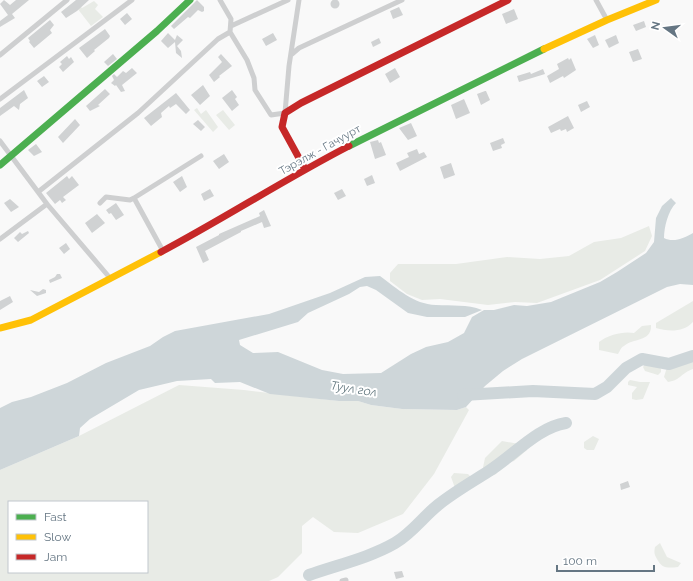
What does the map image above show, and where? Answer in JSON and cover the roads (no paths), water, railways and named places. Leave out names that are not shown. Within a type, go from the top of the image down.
[{"type":"main road","points":[[0,165],[90,89],[190,0]]},
{"type":"main road","points":[[305,169],[282,127],[285,113],[301,102],[508,0]]},
{"type":"main road","name":"Тэрэлж - Гачуурт","points":[[0,328],[37,317],[77,298],[110,278],[212,225],[305,169],[472,83],[606,20],[656,0]]},
{"type":"street","points":[[0,55],[67,0]]},
{"type":"street","points":[[0,99],[132,0]]},
{"type":"street","points":[[220,0],[230,19],[230,29],[248,60],[254,78],[255,90],[270,115],[285,113],[291,54],[299,0]]},
{"type":"street","points":[[38,192],[138,113],[230,29],[288,0]]},
{"type":"street","points":[[291,54],[299,48],[402,0]]},
{"type":"street","points":[[596,0],[606,20]]},
{"type":"street","points":[[0,141],[47,204],[110,278]]},
{"type":"street","points":[[100,203],[106,197],[130,200],[201,156]]},
{"type":"street","points":[[134,198],[163,251]]},
{"type":"street","points":[[0,239],[47,204]]},
{"type":"water","name":"Туул гол","points":[[671,198],[676,203],[667,219],[664,238],[675,240],[693,233],[693,285],[680,284],[667,287],[522,359],[503,371],[485,386],[466,407],[457,410],[402,409],[371,405],[358,401],[339,401],[270,394],[240,382],[215,383],[211,379],[177,381],[139,390],[90,419],[80,428],[79,436],[0,470],[0,408],[12,402],[31,397],[67,383],[106,363],[150,346],[175,331],[269,314],[330,293],[365,277],[380,276],[406,295],[420,302],[436,305],[465,306],[482,310],[465,317],[427,317],[408,313],[376,290],[367,286],[360,287],[349,294],[308,313],[298,322],[239,340],[240,345],[253,353],[278,352],[322,370],[343,374],[381,373],[411,354],[426,347],[448,342],[464,333],[472,317],[484,310],[494,310],[514,305],[527,306],[551,302],[600,282],[617,272],[646,253],[654,242],[656,218],[662,206]]},
{"type":"waterway","points":[[463,395],[533,391],[595,394],[607,387],[626,368],[642,359],[669,364],[693,356]]},
{"type":"waterway","points":[[309,575],[364,557],[395,543],[407,535],[438,505],[450,496],[498,465],[536,436],[546,430],[566,423]]}]
